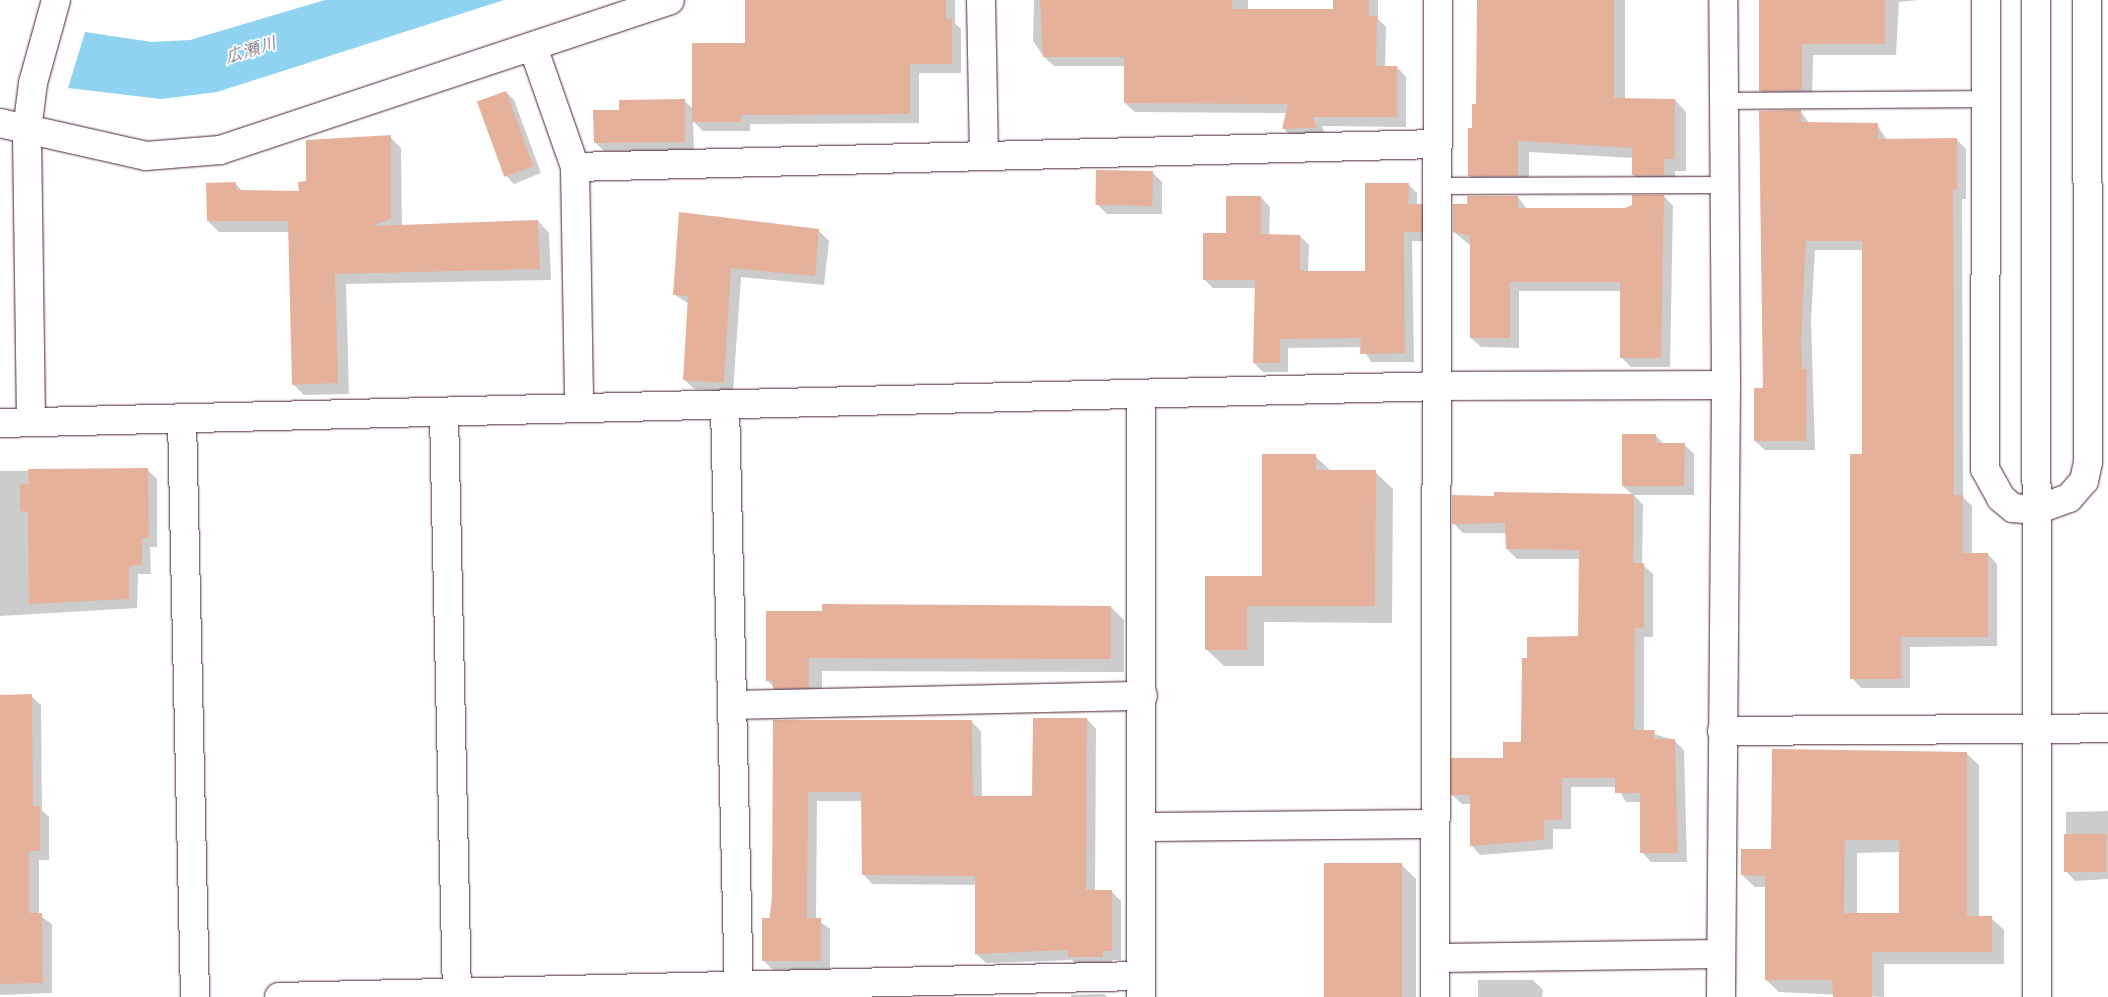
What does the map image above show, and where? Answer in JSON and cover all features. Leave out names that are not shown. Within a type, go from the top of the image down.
[{"type":"street","points":[[31,422],[27,130],[33,83],[56,0]]},
{"type":"street","points":[[0,123],[146,156],[220,150],[670,0]]},
{"type":"street","points":[[981,0],[984,155]]},
{"type":"street","points":[[1435,997],[1438,386],[1436,144],[1438,0]]},
{"type":"street","points":[[1721,997],[1726,385],[1722,185],[1723,0]]},
{"type":"street","points":[[1986,0],[1985,423],[1989,481],[2014,508],[2036,510],[2069,498],[2084,481],[2087,409],[2087,0]]},
{"type":"street","points":[[2036,0],[2037,997]]},
{"type":"street","points":[[533,47],[575,167],[579,407]]},
{"type":"street","points":[[575,167],[1436,144]]},
{"type":"street","points":[[0,423],[444,414],[579,407],[725,406],[1141,397],[1438,386],[1726,385]]},
{"type":"street","points":[[278,997],[1141,986],[1143,696],[1141,397]]},
{"type":"street","points":[[725,406],[735,705],[739,992]]},
{"type":"street","points":[[444,414],[457,995]]},
{"type":"street","points":[[182,419],[195,997]]},
{"type":"street","points":[[735,705],[1143,696]]},
{"type":"street","points":[[1722,731],[2108,728]]},
{"type":"street","points":[[1142,827],[1435,824]]},
{"type":"street","points":[[1436,958],[1721,954]]},
{"type":"lane","points":[[1723,101],[1987,98]]},
{"type":"lane","points":[[1436,186],[1722,185]]},
{"type":"water","name":"広瀬川","points":[[325,0],[504,0],[217,92],[161,99],[68,88],[85,32],[152,42],[190,40]]},
{"type":"building","points":[[745,0],[946,0],[946,19],[952,19],[952,64],[910,64],[910,114],[741,115],[741,122],[692,122],[692,43],[745,43]]},
{"type":"building","points":[[1040,0],[1232,0],[1232,9],[1333,9],[1333,0],[1369,0],[1369,16],[1377,16],[1376,66],[1397,66],[1397,117],[1313,117],[1317,128],[1282,129],[1288,104],[1124,103],[1124,57],[1043,57]]},
{"type":"building","points":[[1477,0],[1614,0],[1614,98],[1675,99],[1675,159],[1664,159],[1664,175],[1632,175],[1632,148],[1518,141],[1518,176],[1468,176],[1468,128],[1472,128],[1472,104],[1476,104]]},
{"type":"building","points":[[1759,0],[1885,0],[1885,44],[1802,44],[1802,90],[1759,91]]},
{"type":"building","points":[[506,91],[533,166],[504,177],[477,102]]},
{"type":"building","points":[[685,99],[685,142],[594,143],[593,110],[619,110],[619,100]]},
{"type":"building","points":[[1801,110],[1801,122],[1878,123],[1878,139],[1957,138],[1957,190],[1953,190],[1954,495],[1963,495],[1963,553],[1988,553],[1988,637],[1901,637],[1901,679],[1850,679],[1850,454],[1862,454],[1862,241],[1806,241],[1801,342],[1802,369],[1807,369],[1806,441],[1754,441],[1754,388],[1763,388],[1759,111]]},
{"type":"building","points":[[391,135],[391,219],[372,226],[538,220],[540,269],[335,274],[338,383],[292,385],[288,221],[207,221],[206,183],[236,182],[236,190],[299,191],[298,182],[306,181],[306,140]]},
{"type":"building","points":[[1096,170],[1153,171],[1152,206],[1095,205]]},
{"type":"building","points":[[1365,183],[1409,183],[1408,204],[1422,204],[1422,232],[1404,232],[1405,353],[1360,354],[1361,338],[1280,339],[1280,363],[1253,363],[1255,280],[1203,280],[1203,233],[1226,233],[1226,196],[1261,196],[1261,234],[1300,235],[1300,271],[1365,271]]},
{"type":"building","points":[[1632,195],[1664,195],[1661,358],[1620,358],[1620,282],[1510,282],[1510,338],[1470,338],[1470,236],[1453,232],[1453,204],[1467,204],[1467,196],[1518,196],[1518,208],[1625,208],[1632,205]]},
{"type":"building","points":[[679,212],[819,229],[815,276],[731,268],[724,383],[683,380],[688,296],[673,295]]},
{"type":"building","points":[[1622,434],[1656,434],[1656,443],[1685,443],[1684,486],[1622,486]]},
{"type":"building","points":[[1262,454],[1316,454],[1316,470],[1376,470],[1375,606],[1247,606],[1247,650],[1205,650],[1205,576],[1262,576]]},
{"type":"building","points":[[148,468],[149,538],[142,538],[142,565],[129,566],[129,599],[29,604],[28,512],[20,511],[20,484],[29,484],[28,469]]},
{"type":"building","points":[[1494,492],[1634,494],[1633,563],[1644,563],[1644,628],[1635,628],[1634,730],[1655,730],[1654,739],[1675,739],[1678,853],[1640,853],[1640,793],[1615,793],[1615,778],[1562,778],[1562,820],[1544,820],[1544,840],[1470,846],[1470,795],[1451,795],[1451,758],[1503,758],[1503,742],[1521,742],[1522,658],[1527,658],[1527,637],[1578,636],[1579,550],[1506,549],[1505,523],[1452,524],[1452,495],[1494,496]]},
{"type":"building","points":[[822,604],[1111,606],[1111,659],[809,658],[809,688],[773,689],[773,681],[766,681],[766,611],[822,611]]},
{"type":"building","points":[[32,694],[33,806],[40,806],[40,851],[29,851],[29,913],[42,913],[43,983],[0,984],[0,695]]},
{"type":"building","points":[[1033,718],[1087,718],[1086,890],[1112,890],[1112,951],[1103,951],[1103,957],[1068,957],[1068,950],[975,954],[975,876],[862,875],[861,792],[808,792],[807,918],[821,918],[821,961],[762,961],[762,918],[770,918],[772,894],[773,720],[972,720],[973,796],[1032,796]]},
{"type":"building","points":[[1772,749],[1967,752],[1967,916],[1992,916],[1992,952],[1872,952],[1872,997],[1833,997],[1832,980],[1765,980],[1765,876],[1741,875],[1741,849],[1771,849]],"holes":[[[1845,840],[1899,840],[1899,913],[1844,913]]]},
{"type":"building","points":[[2064,834],[2106,834],[2106,872],[2064,872]]},
{"type":"building","points":[[1324,863],[1402,863],[1402,997],[1324,997]]}]
